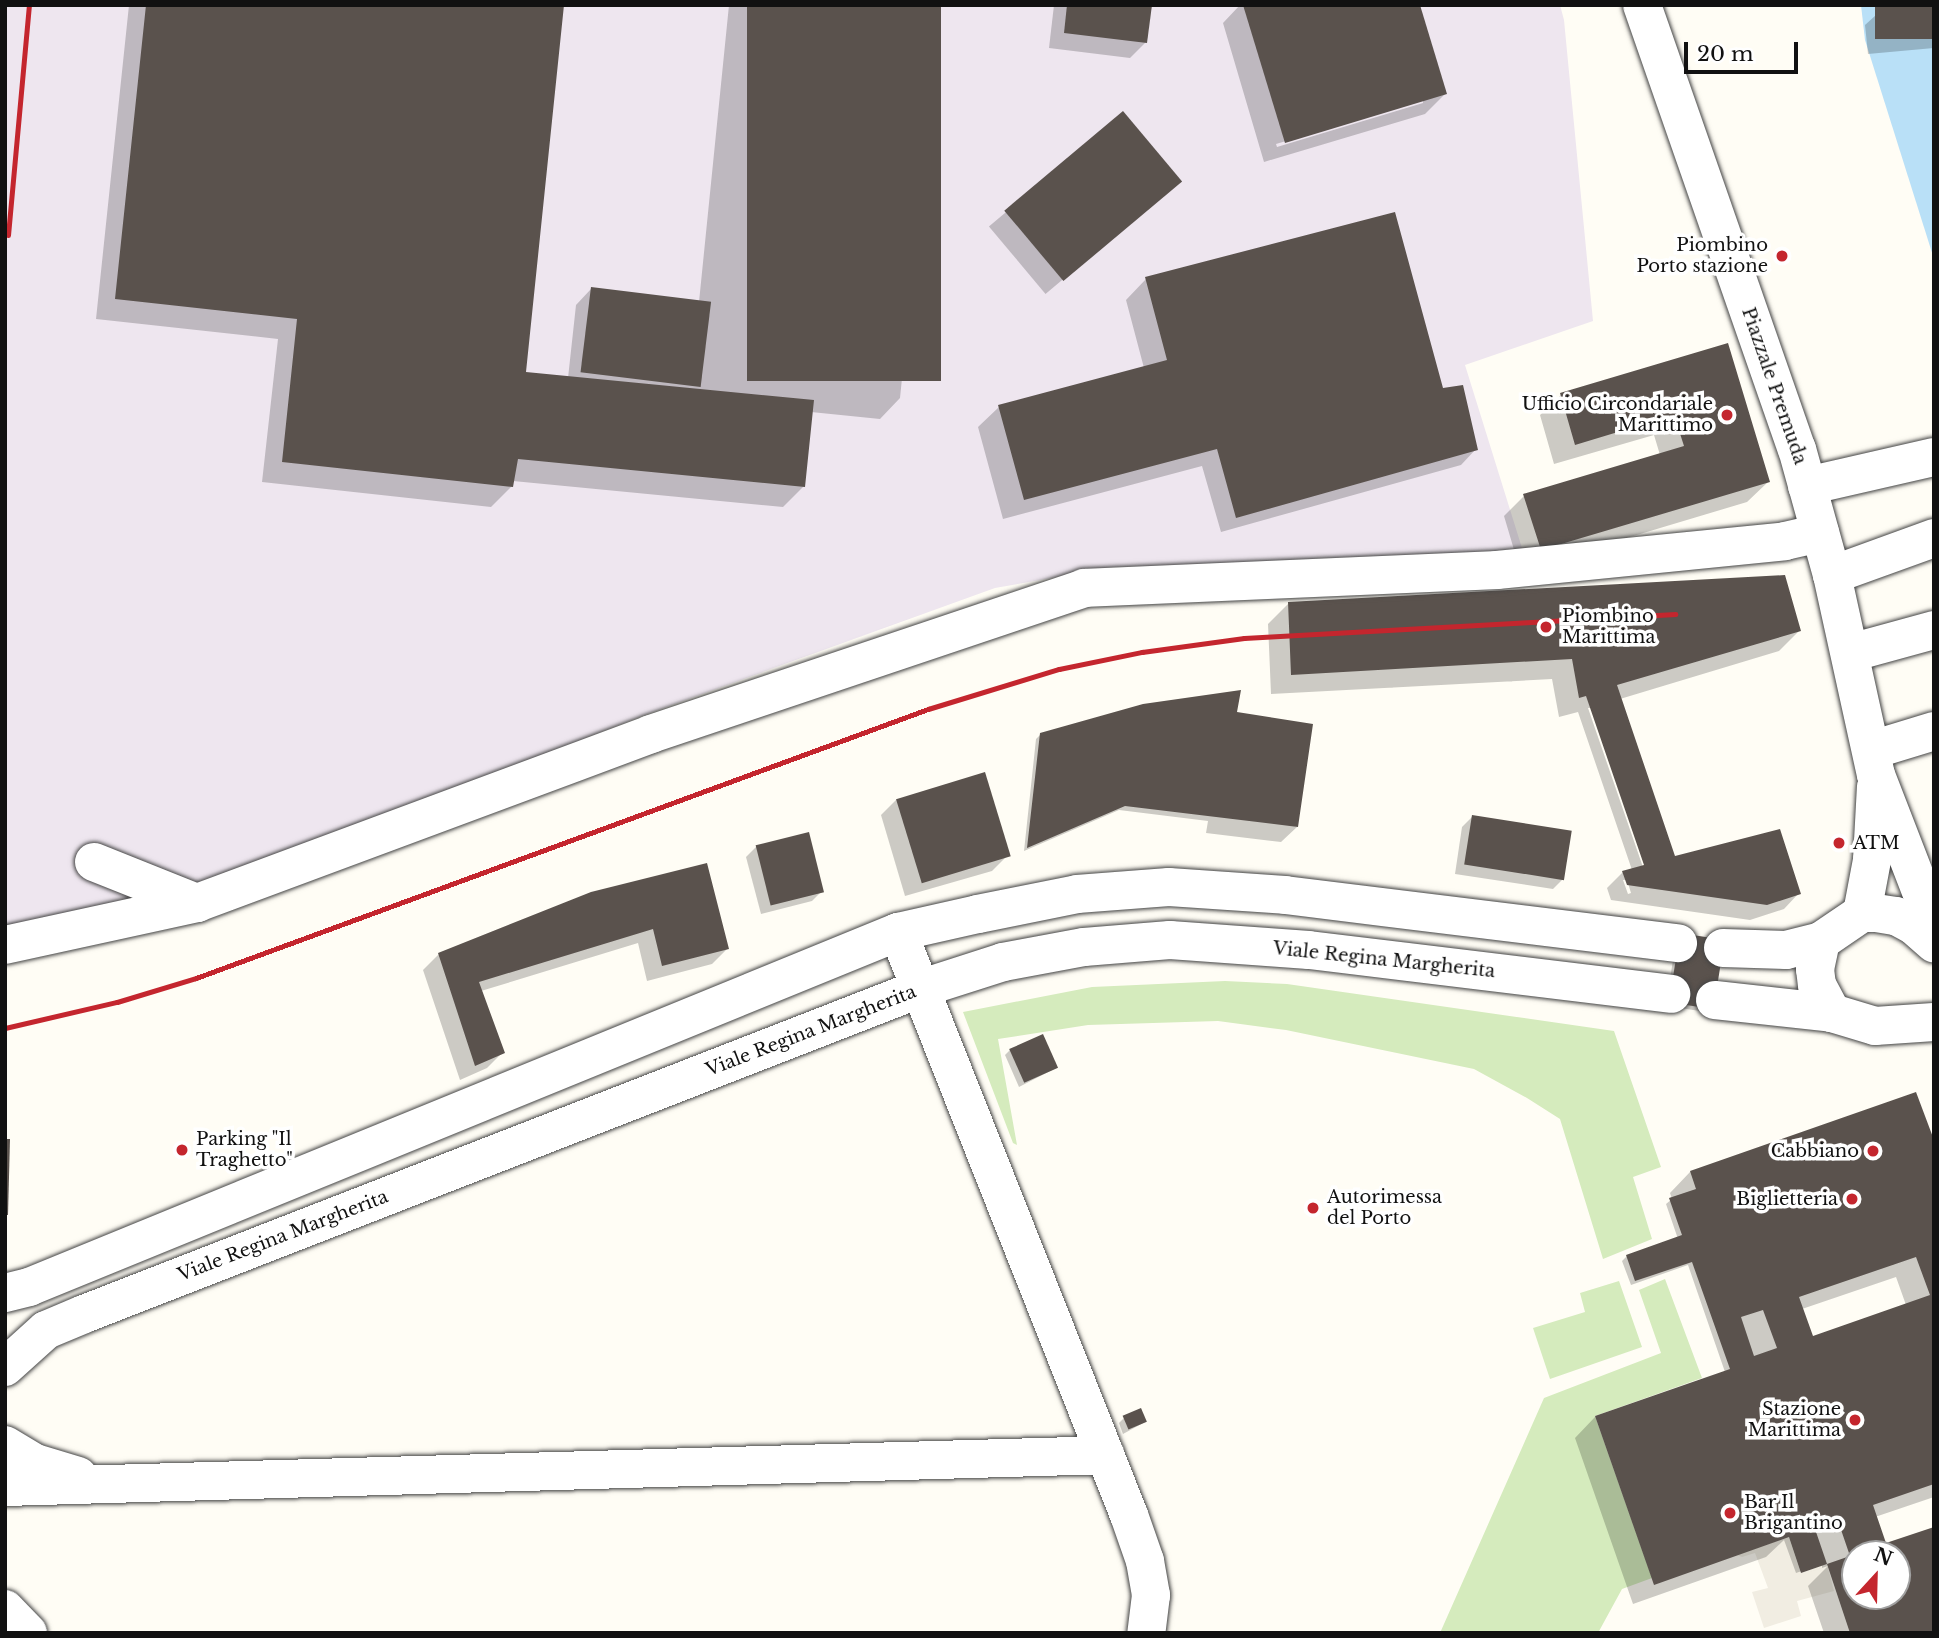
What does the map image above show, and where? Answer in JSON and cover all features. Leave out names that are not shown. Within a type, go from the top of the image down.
[{"type":"street","name":"Piazzale Premuda","points":[[1642,5],[1807,486],[1832,575],[1874,763],[1930,907]]},
{"type":"street","points":[[1807,486],[1934,457]]},
{"type":"street","points":[[5,945],[197,903],[651,734],[1084,587],[1497,570],[1785,541],[1820,533]]},
{"type":"street","points":[[1832,575],[1934,538]]},
{"type":"street","points":[[1850,653],[1934,630]]},
{"type":"street","points":[[1874,763],[1934,731]]},
{"type":"street","name":"Piazzale Premuda","points":[[1862,913],[1872,860],[1874,763]]},
{"type":"street","points":[[94,862],[197,903]]},
{"type":"street","points":[[1184,941],[1185,888]]},
{"type":"street","points":[[5,1293],[29,1287],[898,932],[1077,894],[1185,888],[1285,895],[1678,943]]},
{"type":"street","points":[[1723,948],[1786,950],[1821,941],[1862,913],[1896,916],[1913,925],[1930,907]]},
{"type":"street","points":[[898,932],[1106,1455],[1145,1561],[1150,1595],[1146,1633]]},
{"type":"street","name":"Viale Regina Margherita","points":[[5,1367],[46,1330],[84,1314],[919,989],[1003,962],[1084,947],[1184,941],[1309,950],[1671,993]]},
{"type":"street","points":[[1821,941],[1815,969],[1817,985],[1832,1013]]},
{"type":"street","points":[[1715,1000],[1832,1013],[1875,1026],[1934,1022]]},
{"type":"street","points":[[472,1106],[494,1154]]},
{"type":"street","points":[[5,1445],[35,1462],[100,1483]]},
{"type":"street","points":[[5,1487],[1106,1455]]},
{"type":"street","points":[[5,1609],[28,1633]]},
{"type":"shaded area","points":[[5,5],[1560,5],[1564,20],[1593,321],[1465,365],[1526,561],[1114,567],[995,588],[647,714],[27,957],[5,962]]},
{"type":"shaded area","points":[[1789,1537],[1801,1573],[1827,1564],[1834,1591],[1797,1601],[1801,1616],[1764,1628],[1752,1592],[1768,1588],[1755,1553],[1742,1557],[1737,1555]]},
{"type":"green space","points":[[1225,981],[1287,984],[1614,1031],[1661,1167],[1633,1177],[1652,1239],[1603,1259],[1560,1119],[1527,1098],[1474,1069],[1286,1030],[1218,1021],[1088,1025],[998,1039],[1017,1145],[1013,1143],[963,1012],[1092,987]]},
{"type":"green space","points":[[1665,1279],[1702,1378],[1595,1416],[1652,1578],[1622,1589],[1598,1633],[1440,1633],[1544,1398],[1661,1353],[1639,1290]]},
{"type":"green space","points":[[1619,1281],[1642,1347],[1550,1379],[1533,1328],[1585,1312],[1580,1293]]},
{"type":"water","points":[[1861,5],[1934,5],[1934,259],[1865,40]]},
{"type":"building","points":[[146,5],[564,5],[526,372],[814,400],[805,487],[518,459],[513,487],[282,462],[297,319],[115,299]]},
{"type":"building","points":[[747,5],[941,5],[941,381],[747,381]]},
{"type":"building","points":[[1067,5],[1152,5],[1147,43],[1064,33]]},
{"type":"building","points":[[1243,5],[1420,5],[1447,94],[1285,143]]},
{"type":"building","points":[[1875,7],[1934,7],[1934,39],[1875,39]]},
{"type":"building","points":[[1123,111],[1182,181],[1063,281],[1004,211]]},
{"type":"building","points":[[1395,212],[1443,388],[1463,385],[1478,450],[1236,518],[1217,449],[1024,500],[998,405],[1167,360],[1145,277]]},
{"type":"building","points":[[591,287],[711,302],[701,387],[581,372]]},
{"type":"building","points":[[1728,343],[1770,482],[1541,550],[1523,494],[1684,446],[1674,415],[1575,445],[1560,393]]},
{"type":"building","points":[[1785,575],[1801,631],[1617,685],[1675,856],[1780,829],[1801,894],[1767,905],[1627,885],[1622,871],[1644,865],[1586,696],[1579,698],[1572,659],[1291,675],[1288,602]]},
{"type":"building","points":[[1241,690],[1237,712],[1313,724],[1298,827],[1125,806],[1027,848],[1040,733],[1143,704]]},
{"type":"building","points":[[985,772],[1011,856],[922,883],[896,799]]},
{"type":"building","points":[[1472,815],[1572,831],[1564,880],[1464,864]]},
{"type":"building","points":[[809,832],[824,892],[771,905],[756,845]]},
{"type":"building","points":[[707,863],[729,949],[662,966],[653,929],[479,982],[505,1053],[475,1066],[438,953],[591,892]]},
{"type":"building","points":[[1680,933],[1724,940],[1713,1009],[1669,1002]]},
{"type":"building","points":[[1043,1034],[1058,1068],[1024,1083],[1009,1049]]},
{"type":"building","name":"Stazione Marittima","points":[[1916,1092],[1934,1140],[1934,1484],[1873,1505],[1885,1540],[1845,1540],[1837,1518],[1814,1526],[1827,1564],[1801,1573],[1789,1537],[1654,1585],[1595,1416],[1730,1369],[1692,1262],[1635,1281],[1626,1255],[1682,1235],[1669,1198],[1696,1189],[1690,1171]],"holes":[[[1916,1257],[1930,1295],[1813,1336],[1799,1297]],[[1763,1310],[1777,1348],[1754,1356],[1741,1317]]]},
{"type":"building","points":[[5,1139],[10,1139],[8,1215],[5,1215]]},
{"type":"building","points":[[1141,1408],[1147,1422],[1128,1430],[1123,1416]]},
{"type":"building","name":"Stazione Marittima","points":[[1934,1527],[1934,1633],[1850,1633],[1842,1610],[1911,1610],[1911,1540],[1895,1540]]},
{"type":"building","name":"Stazione Marittima","points":[[1841,1559],[1841,1606],[1827,1564]]},
{"type":"railway","points":[[8,235],[29,5]]},
{"type":"railway","points":[[5,1028],[117,1002],[196,978],[928,709],[1059,669],[1142,652],[1244,638],[1675,614]]},
{"type":"place","name":"Piombino Porto stazione","points":[[1782,256]]},
{"type":"place","name":"Ufficio Circondariale Marittimo","points":[[1727,415]]},
{"type":"place","name":"Piombino Marittima","points":[[1546,627]]},
{"type":"place","name":"ATM","points":[[1839,843]]},
{"type":"place","name":"Parking \"Il Traghetto\"","points":[[182,1150]]},
{"type":"place","name":"Cabbiano","points":[[1873,1151]]},
{"type":"place","name":"Biglietteria","points":[[1852,1199]]},
{"type":"place","name":"Autorimessa del Porto","points":[[1313,1208]]},
{"type":"place","name":"Stazione Marittima","points":[[1855,1420]]},
{"type":"place","name":"Bar Il Brigantino","points":[[1730,1513]]}]
